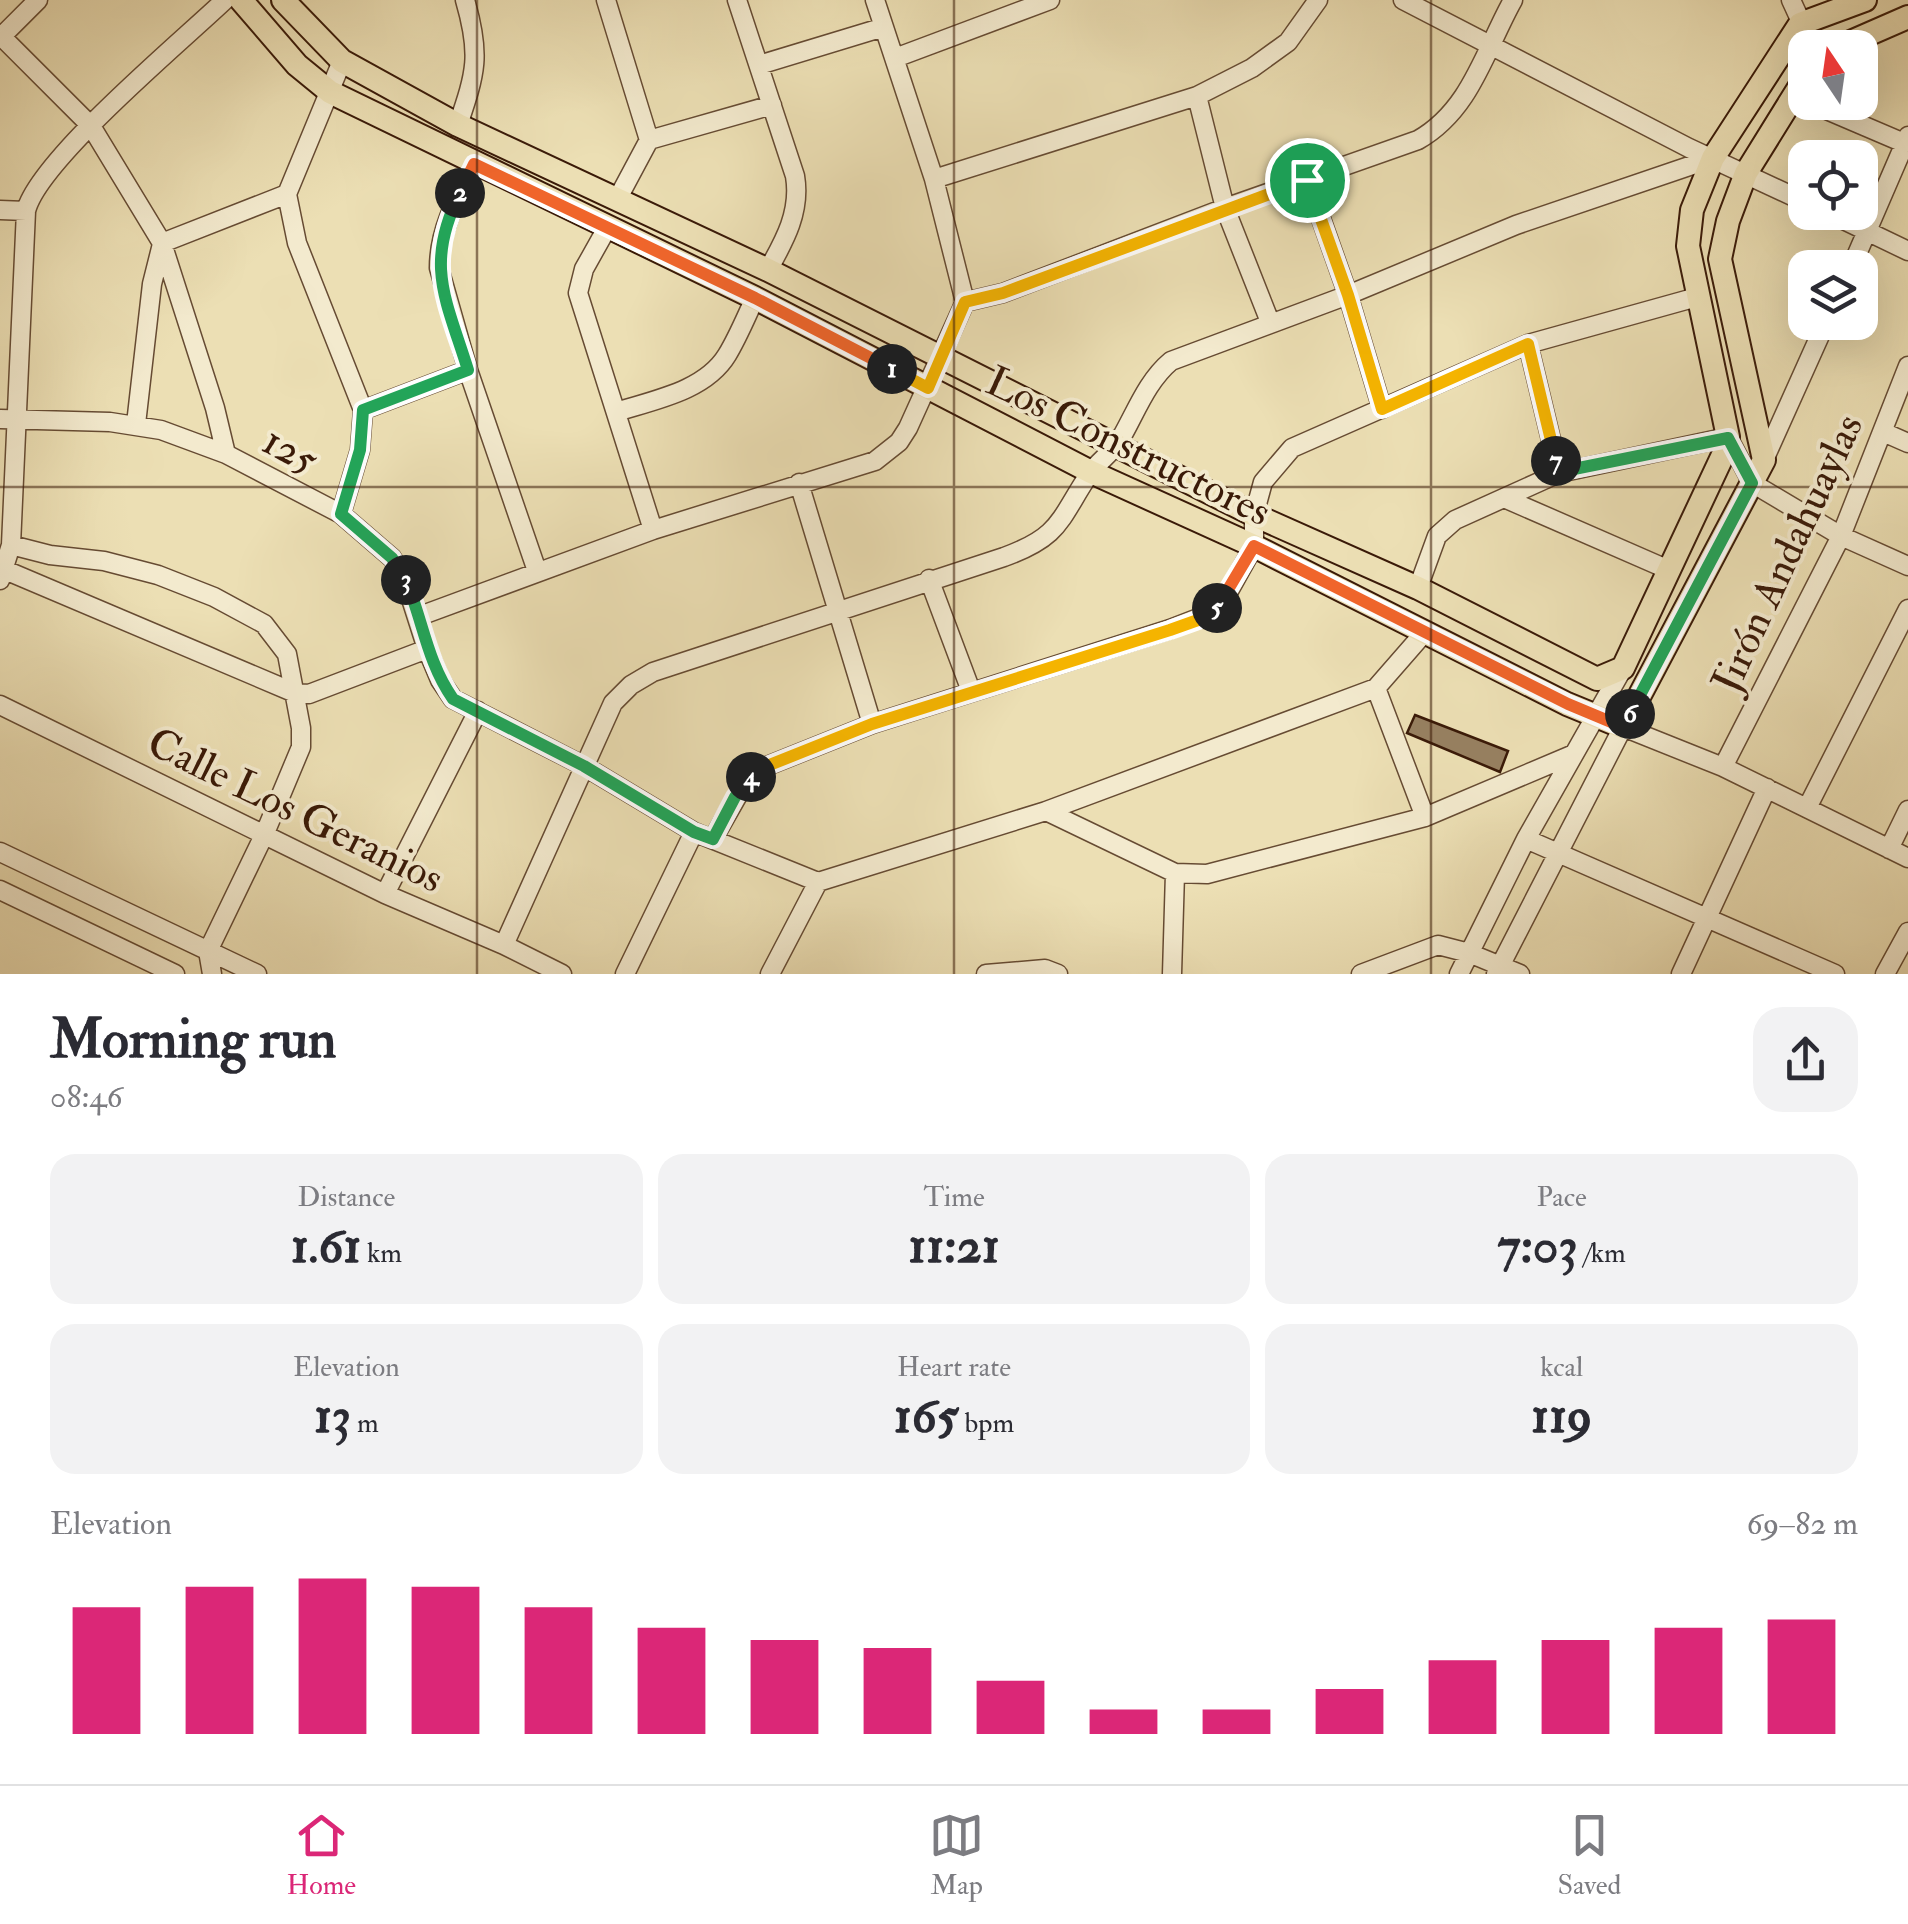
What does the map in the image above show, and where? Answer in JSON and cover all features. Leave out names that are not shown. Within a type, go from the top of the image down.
[{"type":"main road","name":"Los Constructores","points":[[242,0],[297,66],[330,92],[755,298],[1091,472],[1254,546],[1424,633],[1623,727]]},
{"type":"main road","name":"Los Constructores","points":[[283,0],[342,61],[458,125],[768,270],[1254,515],[1418,588],[1588,675],[1597,679],[1623,668]]},
{"type":"main road","points":[[1623,668],[1724,455],[1728,438],[1688,246],[1692,210],[1714,158],[1800,24],[1865,0]]},
{"type":"main road","points":[[1878,30],[1908,17]]},
{"type":"main road","points":[[1623,727],[1764,460],[1720,260],[1728,221],[1746,173],[1788,115]]},
{"type":"street","points":[[38,0],[0,36],[91,126],[162,243],[226,454]]},
{"type":"street","points":[[225,0],[91,126],[39,182],[26,211],[8,419],[11,545],[2,575],[295,692],[309,694],[427,649]]},
{"type":"street","points":[[458,125],[476,69],[476,38],[465,0]]},
{"type":"street","points":[[606,0],[649,140],[618,198]]},
{"type":"street","points":[[737,0],[798,194],[790,228],[768,270]]},
{"type":"street","points":[[417,617],[653,530],[799,483],[858,469],[889,452],[908,428],[965,302],[934,180],[875,0]]},
{"type":"street","points":[[895,58],[1023,4],[1050,0]]},
{"type":"street","points":[[934,180],[1198,96],[1252,68],[1288,42],[1318,0]]},
{"type":"street","points":[[1403,0],[1788,194]]},
{"type":"street","points":[[965,302],[1003,293],[1432,132],[1460,104],[1513,0]]},
{"type":"street","points":[[1791,0],[1804,30]]},
{"type":"street","points":[[759,64],[884,27]]},
{"type":"street","points":[[341,514],[360,450],[363,410],[298,243],[287,194],[342,61]]},
{"type":"street","points":[[1198,96],[1225,208],[1270,322]]},
{"type":"street","points":[[649,140],[772,106]]},
{"type":"street","points":[[1859,250],[1906,140],[1861,120]]},
{"type":"street","points":[[504,945],[613,703],[631,685],[653,672],[1023,550],[1051,534],[1091,472],[1118,444],[1151,384],[1171,361],[1348,295],[1516,225],[1714,158]]},
{"type":"street","points":[[474,164],[447,219],[439,251],[442,285],[537,572]]},
{"type":"street","points":[[1307,180],[1348,295],[1382,409]]},
{"type":"street","points":[[162,243],[287,194]]},
{"type":"street","points":[[0,210],[26,211]]},
{"type":"street","points":[[607,228],[584,269],[578,293],[653,530]]},
{"type":"street","points":[[1863,230],[1908,251]]},
{"type":"street","points":[[136,424],[152,284],[162,243]]},
{"type":"street","points":[[713,839],[746,781],[762,768],[872,724],[1170,630],[1214,612],[1254,546],[1254,515],[1264,482],[1292,448],[1528,344],[1697,297]]},
{"type":"street","points":[[616,412],[680,391],[712,374],[726,357],[755,298]]},
{"type":"street","points":[[1764,460],[1818,340]]},
{"type":"street","points":[[1528,344],[1559,472]]},
{"type":"street","name":"Jirón Andahuaylas","points":[[1723,767],[1841,536],[1908,366]]},
{"type":"street","points":[[363,410],[468,370]]},
{"type":"street","name":"125","points":[[8,419],[136,424],[188,438],[341,514],[392,558],[404,577],[427,649],[453,699],[584,766],[694,832],[818,882]]},
{"type":"street","points":[[1882,432],[1908,444]]},
{"type":"street","points":[[1418,588],[1437,536],[1455,520],[1559,472],[1728,438],[1752,483],[1841,536],[1908,566]]},
{"type":"street","points":[[799,483],[872,724]]},
{"type":"street","points":[[1504,498],[1669,570]]},
{"type":"street","points":[[11,545],[50,556],[104,561],[214,597],[264,624],[287,654],[300,747],[265,833],[208,951],[212,974]]},
{"type":"street","points":[[929,580],[971,691]]},
{"type":"street","points":[[1807,808],[1908,608]]},
{"type":"street","points":[[770,974],[818,882],[1046,812],[1376,688],[1424,633]]},
{"type":"street","points":[[1459,974],[1526,839],[1623,668]]},
{"type":"street","points":[[1376,688],[1425,817]]},
{"type":"street","name":"Calle Los Geranios","points":[[0,705],[385,894],[562,974]]},
{"type":"street","points":[[385,894],[478,711]]},
{"type":"street","points":[[1499,970],[1623,727]]},
{"type":"street","name":"Los Constructores","points":[[1623,727],[1723,767],[1908,858]]},
{"type":"street","points":[[1046,812],[1174,874],[1207,874],[1425,817],[1574,754]]},
{"type":"street","points":[[1681,974],[1767,788]]},
{"type":"street","points":[[1889,849],[1908,810]]},
{"type":"street","points":[[625,974],[694,832]]},
{"type":"street","points":[[1526,839],[1835,974]]},
{"type":"street","points":[[0,852],[257,974]]},
{"type":"street","points":[[1172,974],[1174,874]]},
{"type":"street","points":[[0,890],[175,974]]},
{"type":"street","points":[[1885,974],[1908,932]]},
{"type":"street","points":[[1361,974],[1438,945],[1470,953],[1499,970],[1520,974]]},
{"type":"street","points":[[986,974],[1048,972]]},
{"type":"building","points":[[1415,715],[1508,751],[1500,772],[1407,733]]},
{"type":"route","points":[[474,164],[755,298],[928,388],[965,302],[1003,293],[1307,180],[1348,295],[1382,409],[1528,344],[1559,472],[1728,438],[1752,483],[1623,727],[1568,704],[1254,546],[1225,598],[1214,612],[1198,620],[872,724],[762,768],[746,781],[713,839],[694,832],[584,766],[453,699],[427,649],[404,577],[392,558],[341,514],[360,450],[363,410],[468,370],[442,285],[439,251],[447,219],[474,164]]}]
